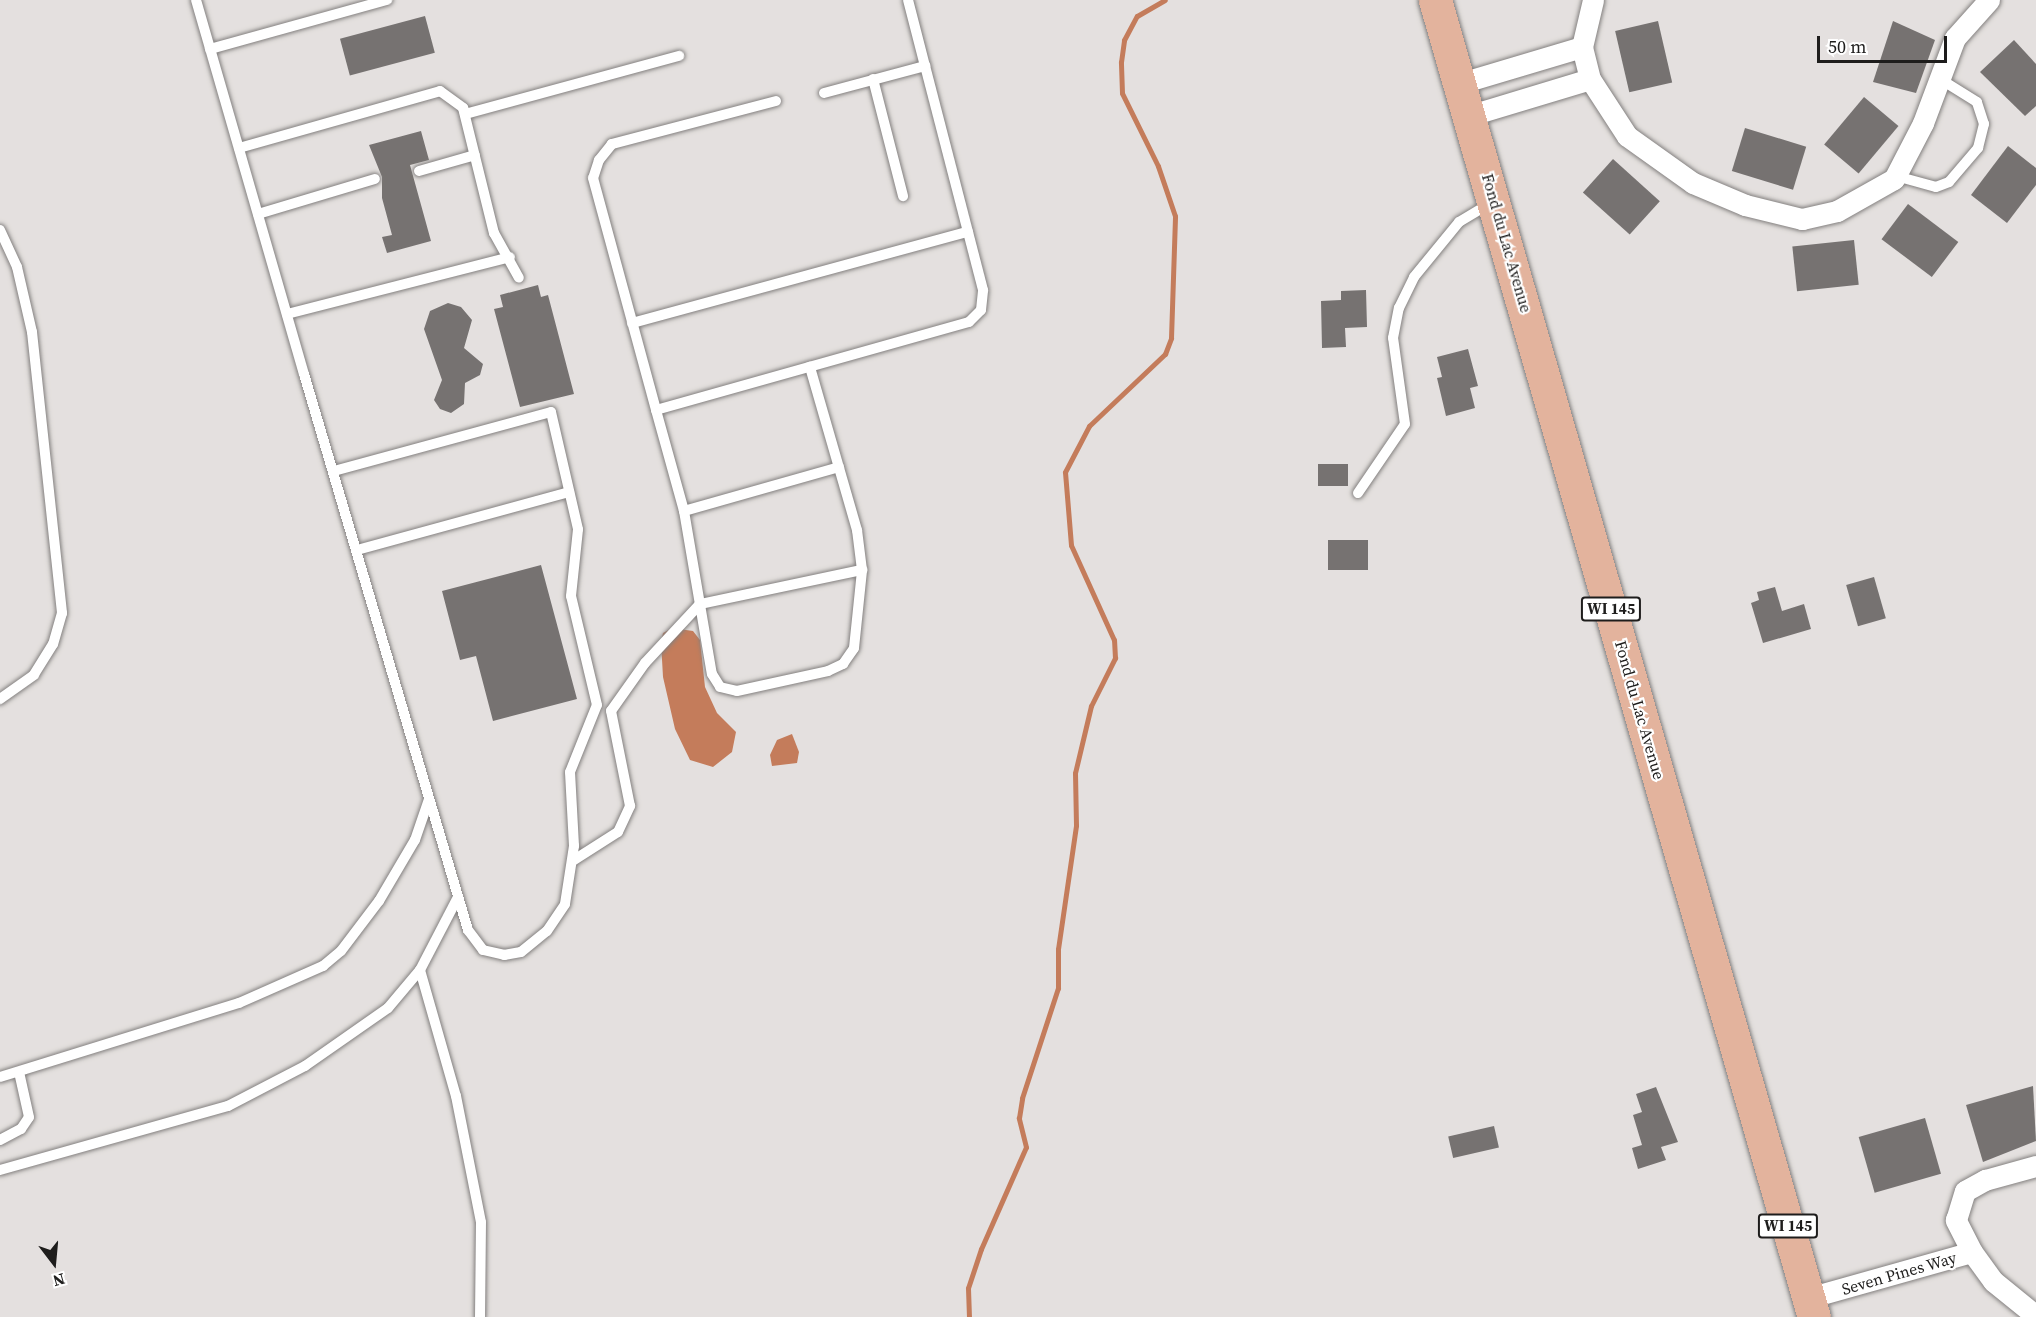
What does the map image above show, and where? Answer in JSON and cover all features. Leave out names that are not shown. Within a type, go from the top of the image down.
[{"type":"main road","name":"Fond du Lac Avenue","points":[[1435,0],[1471,115],[1811,1307]]},
{"type":"street","points":[[1593,0],[1582,47],[1590,79],[1627,136],[1694,183],[1745,205],[1802,219],[1837,211],[1896,176],[1940,79],[1955,38],[1989,0]]},
{"type":"street","points":[[1461,83],[1582,47]]},
{"type":"street","points":[[1471,115],[1590,79]]},
{"type":"street","points":[[1972,1252],[1956,1220],[1965,1191],[1986,1180],[2036,1166]]},
{"type":"street","name":"Seven Pines Way","points":[[1811,1307],[1972,1252],[1994,1281],[2036,1316]]},
{"type":"lane","points":[[196,0],[458,897],[474,941],[496,954],[513,954],[529,947],[558,918],[569,891],[574,860],[570,772],[597,705],[571,596],[578,529],[551,412],[334,471]]},
{"type":"lane","points":[[210,49],[387,0]]},
{"type":"lane","points":[[656,410],[969,322],[981,310],[982,291],[908,0]]},
{"type":"lane","points":[[465,114],[678,56]]},
{"type":"lane","points":[[824,93],[925,66]]},
{"type":"lane","points":[[873,79],[903,196]]},
{"type":"lane","points":[[1896,176],[1936,187],[1949,182],[1978,148],[1984,124],[1977,102],[1940,79]]},
{"type":"lane","points":[[239,148],[422,93],[440,91],[455,98],[465,114],[494,233],[510,256],[519,278]]},
{"type":"lane","points":[[776,101],[612,144],[599,160],[593,178],[684,511],[712,674],[720,687],[748,688],[843,664],[854,648],[862,570],[857,530],[810,367]]},
{"type":"lane","points":[[419,171],[476,155]]},
{"type":"lane","points":[[258,214],[375,179]]},
{"type":"lane","points":[[1358,493],[1405,424],[1393,338],[1399,308],[1414,277],[1460,222],[1495,200]]},
{"type":"lane","points":[[0,230],[17,267],[32,332],[62,613],[53,644],[34,675],[0,699]]},
{"type":"lane","points":[[632,323],[968,232]]},
{"type":"lane","points":[[287,314],[510,256]]},
{"type":"lane","points":[[684,511],[839,467]]},
{"type":"lane","points":[[357,550],[569,492]]},
{"type":"lane","points":[[574,860],[618,832],[630,806],[611,711],[645,663],[700,604],[862,570]]},
{"type":"lane","points":[[0,1077],[239,1003],[323,966],[346,945],[378,901],[416,840],[430,798]]},
{"type":"lane","points":[[0,1170],[228,1106],[305,1066],[388,1008],[420,970],[458,897]]},
{"type":"lane","points":[[420,970],[456,1096],[481,1222],[480,1317]]},
{"type":"lane","points":[[0,1140],[21,1130],[29,1117],[18,1072]]},
{"type":"shaded area","points":[[672,628],[693,631],[700,640],[705,687],[717,713],[736,732],[732,752],[713,767],[690,760],[675,729],[663,677],[661,642],[663,633]]},
{"type":"shaded area","points":[[792,734],[799,752],[797,763],[772,766],[770,755],[777,740]]},
{"type":"building","points":[[425,16],[435,53],[350,75],[340,39]]},
{"type":"building","points":[[1658,21],[1672,82],[1629,92],[1615,31]]},
{"type":"building","points":[[1893,21],[1935,40],[1916,93],[1873,82]]},
{"type":"building","points":[[2014,40],[2036,64],[2036,106],[2025,116],[1980,72]]},
{"type":"building","points":[[1864,97],[1898,126],[1859,173],[1824,144]]},
{"type":"building","points":[[1745,128],[1806,147],[1793,190],[1732,171]]},
{"type":"building","points":[[421,131],[429,160],[410,165],[431,241],[387,253],[382,237],[392,235],[382,198],[382,177],[369,145]]},
{"type":"building","points":[[2008,146],[2036,168],[2036,185],[2007,223],[1971,195]]},
{"type":"building","points":[[1613,159],[1660,201],[1630,235],[1583,192]]},
{"type":"building","points":[[1908,204],[1958,242],[1932,277],[1882,239]]},
{"type":"building","points":[[1854,240],[1859,285],[1797,291],[1792,246]]},
{"type":"building","points":[[538,285],[541,297],[548,295],[574,394],[520,407],[494,309],[503,307],[500,295]]},
{"type":"building","points":[[1366,290],[1367,327],[1345,328],[1346,347],[1322,348],[1321,301],[1341,300],[1341,291]]},
{"type":"building","points":[[448,303],[461,307],[472,320],[464,348],[483,364],[480,375],[465,383],[464,404],[451,413],[440,409],[434,400],[442,380],[424,329],[430,311]]},
{"type":"building","points":[[1468,349],[1478,386],[1470,388],[1475,408],[1446,416],[1437,378],[1442,377],[1437,357]]},
{"type":"building","points":[[1318,464],[1348,464],[1348,486],[1318,486]]},
{"type":"building","points":[[1328,540],[1368,540],[1368,570],[1328,570]]},
{"type":"building","points":[[541,565],[577,699],[493,721],[476,656],[460,660],[442,591]]},
{"type":"building","points":[[1874,577],[1886,618],[1858,626],[1846,585]]},
{"type":"building","points":[[1775,587],[1782,611],[1804,604],[1811,629],[1763,643],[1751,603],[1759,600],[1757,592]]},
{"type":"building","points":[[2033,1086],[2036,1141],[1983,1162],[1966,1105]]},
{"type":"building","points":[[1656,1087],[1678,1142],[1661,1147],[1666,1160],[1638,1169],[1632,1148],[1642,1145],[1633,1115],[1642,1112],[1636,1094]]},
{"type":"building","points":[[1925,1118],[1941,1174],[1875,1193],[1859,1137]]},
{"type":"building","points":[[1494,1126],[1499,1147],[1453,1158],[1448,1137]]},
{"type":"waterway","points":[[969,1317],[968,1288],[981,1249],[1026,1147],[1019,1118],[1022,1098],[1058,988],[1058,949],[1076,825],[1075,773],[1091,706],[1115,658],[1114,640],[1071,545],[1065,472],[1089,426],[1165,354],[1171,338],[1175,216],[1158,166],[1122,93],[1121,62],[1124,40],[1137,16],[1165,0]]}]
